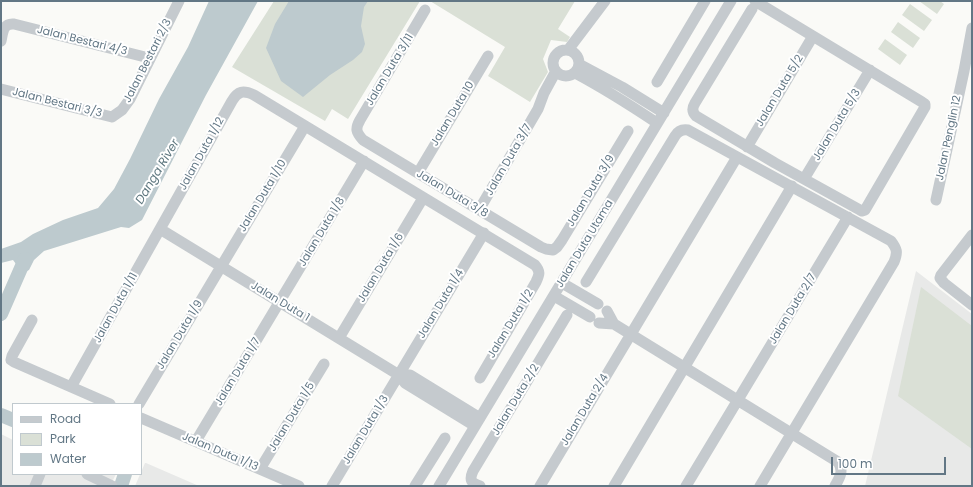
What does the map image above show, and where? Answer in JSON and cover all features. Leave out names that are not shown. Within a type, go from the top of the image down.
[{"type":"street","name":"Jalan Bestari 2/3","points":[[112,117],[122,110],[130,99],[179,1]]},
{"type":"street","points":[[657,82],[705,1]]},
{"type":"street","name":"Jalan Duta Utama","points":[[439,486],[731,1]]},
{"type":"street","points":[[604,3],[594,15],[575,60],[569,76],[559,74],[553,67],[556,54],[564,50],[575,60],[602,88],[657,123]]},
{"type":"street","points":[[754,5],[813,36],[924,104],[925,107],[865,210],[862,211],[834,197],[747,147],[694,114],[692,110],[695,103],[754,5]]},
{"type":"street","name":"Jalan Duta 3/11","points":[[356,130],[357,125],[425,10]]},
{"type":"street","name":"Jalan Bestari 4/3","points":[[1,41],[7,25],[14,24],[150,58]]},
{"type":"street","name":"Jalan Penglin 12","points":[[936,200],[968,72],[972,28]]},
{"type":"street","name":"Jalan Duta 5/2","points":[[747,147],[813,36]]},
{"type":"street","name":"Jalan Duta 10","points":[[418,173],[488,56]]},
{"type":"street","points":[[575,60],[664,113]]},
{"type":"street","name":"Jalan Duta 5/3","points":[[804,179],[870,70]]},
{"type":"street","name":"Jalan Duta 3/7","points":[[479,210],[538,109],[544,93],[559,74]]},
{"type":"street","name":"Jalan Bestari 3/3","points":[[1,88],[112,117]]},
{"type":"street","name":"Jalan Duta 1/12","points":[[160,229],[236,95],[242,92],[254,94],[305,126]]},
{"type":"street","points":[[305,126],[484,233]]},
{"type":"street","name":"Jalan Duta 1/10","points":[[221,266],[305,126]]},
{"type":"street","points":[[586,282],[677,132],[684,129],[737,156],[891,241],[897,250],[897,256],[894,262],[760,486]]},
{"type":"street","name":"Jalan Duta 3/8","points":[[356,130],[363,140],[541,247],[553,250]]},
{"type":"street","name":"Jalan Duta 3/9","points":[[553,250],[562,240],[628,130]]},
{"type":"street","name":"Jalan Duta 2/4","points":[[540,486],[737,156]]},
{"type":"street","name":"Jalan Duta 1/8","points":[[280,302],[364,161]]},
{"type":"street","points":[[614,486],[792,186]]},
{"type":"street","name":"Jalan Duta 1/6","points":[[339,338],[424,198]]},
{"type":"street","name":"Jalan Duta 2/7","points":[[686,486],[848,217]]},
{"type":"street","name":"Jalan Duta 1","points":[[160,229],[399,375],[405,383],[478,422]]},
{"type":"street","name":"Jalan Duta 1/11","points":[[71,387],[160,229]]},
{"type":"street","name":"Jalan Duta 1/2","points":[[480,378],[539,276],[539,269],[536,265],[484,233]]},
{"type":"street","name":"Jalan Duta 1/4","points":[[399,375],[484,233]]},
{"type":"street","points":[[972,235],[940,278],[944,283],[972,305]]},
{"type":"street","name":"Jalan Duta 1/9","points":[[140,403],[221,266]]},
{"type":"street","points":[[562,283],[602,308],[614,324]]},
{"type":"street","points":[[554,296],[594,320],[614,324],[838,462],[842,469],[840,478],[835,486]]},
{"type":"street","name":"Jalan Duta 1/7","points":[[196,441],[280,302]]},
{"type":"street","name":"Jalan Duta 2/2","points":[[478,485],[471,480],[473,471],[567,315]]},
{"type":"street","points":[[32,320],[11,360],[108,403]]},
{"type":"street","name":"Jalan Duta 1/5","points":[[260,469],[324,364]]},
{"type":"street","name":"Jalan Duta 1/3","points":[[332,486],[399,375]]},
{"type":"street","name":"Jalan Duta 1/13","points":[[142,418],[299,486]]},
{"type":"street","points":[[415,486],[445,438]]},
{"type":"street","points":[[35,486],[40,475]]},
{"type":"street","points":[[89,475],[108,484]]},
{"type":"shaded area","points":[[916,271],[972,314],[972,486],[865,486]]},
{"type":"shaded area","points":[[1,434],[12,440],[12,475],[116,475],[110,486],[1,486]]},
{"type":"shaded area","points":[[146,463],[199,486],[135,486],[140,475],[142,475],[142,470]]},
{"type":"green space","points":[[274,1],[420,1],[348,119],[332,109],[325,121],[232,67]]},
{"type":"green space","points":[[430,1],[575,1],[558,29],[570,37],[567,42],[551,40],[543,59],[548,72],[530,102],[488,76],[505,47]]},
{"type":"green space","points":[[919,1],[940,1],[944,4],[937,14]]},
{"type":"green space","points":[[910,4],[932,20],[924,31],[902,15]]},
{"type":"green space","points":[[898,22],[920,38],[913,48],[891,32]]},
{"type":"green space","points":[[885,39],[907,55],[900,65],[878,49]]},
{"type":"green space","points":[[921,287],[972,326],[972,449],[898,396]]},
{"type":"water","name":"Danga River","points":[[209,1],[258,1],[206,95],[142,220],[129,228],[121,227],[44,251],[34,260],[29,270],[21,276],[15,274],[16,264],[13,260],[1,263],[1,249],[21,242],[33,234],[63,220],[98,208],[114,189],[159,99],[188,47]]},
{"type":"water","points":[[289,1],[368,1],[364,7],[361,26],[365,44],[362,52],[303,97],[281,81],[266,48],[275,24]]},
{"type":"waterway","points":[[1,314],[25,259]]},
{"type":"waterway","points":[[1,415],[12,420]]},
{"type":"waterway","points":[[121,486],[125,475]]}]
